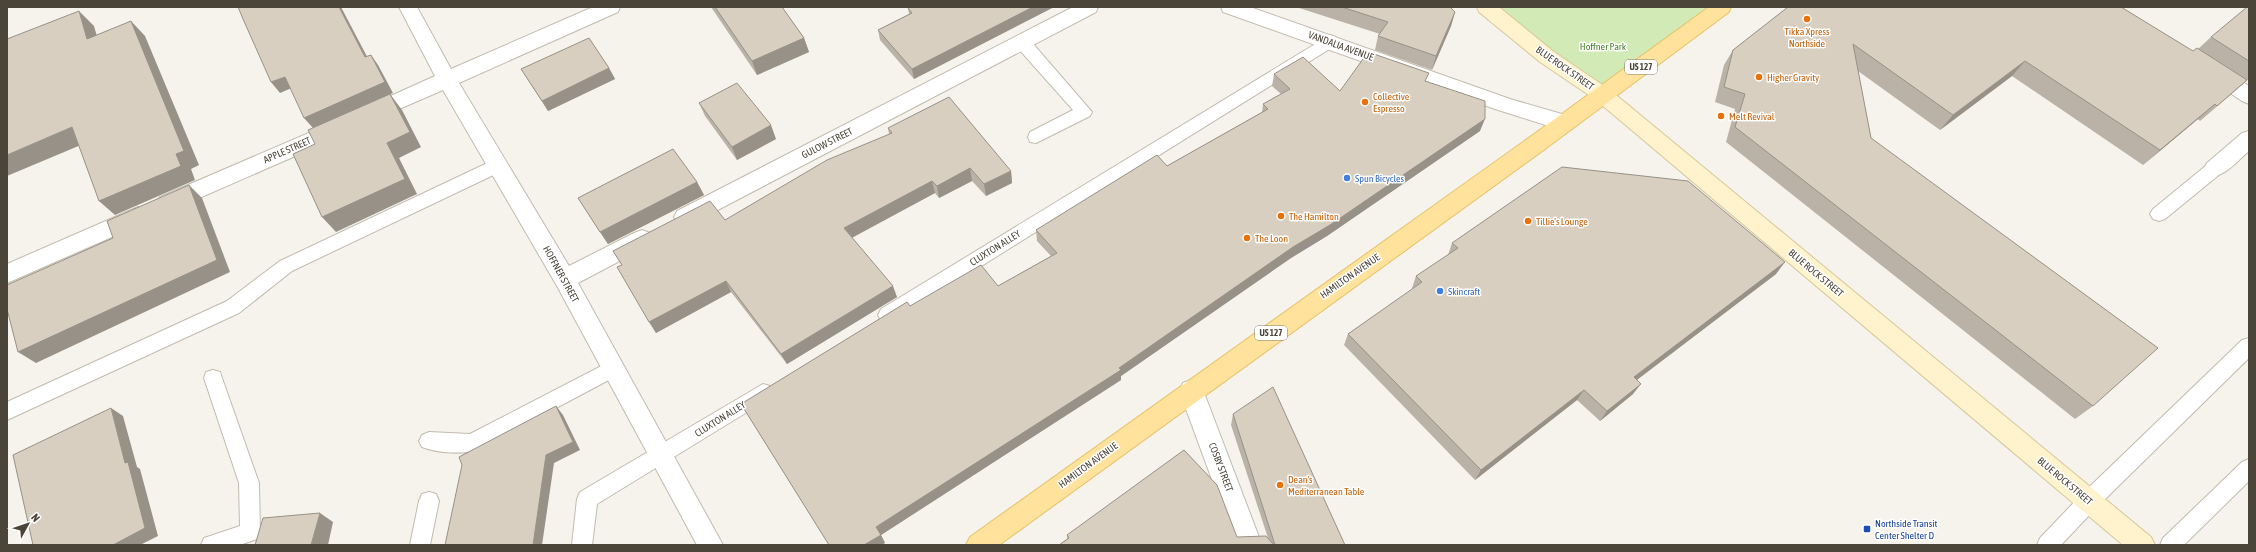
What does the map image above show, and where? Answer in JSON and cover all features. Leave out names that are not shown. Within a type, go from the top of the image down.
[{"type":"main road","name":"HAMILTON AVENUE","points":[[979,545],[1191,390],[1604,95],[1722,7]]},
{"type":"street","name":"HOFFNER STREET","points":[[408,7],[448,80],[565,279],[709,545]]},
{"type":"street","name":"APPLE STREET","points":[[7,274],[611,7]]},
{"type":"street","name":"GULOW STREET","points":[[565,279],[1089,7]]},
{"type":"street","name":"VANDALIA AVENUE","points":[[1230,7],[1330,41],[1506,105],[1565,123]]},
{"type":"street","name":"BLUE ROCK STREET","points":[[1486,7],[1547,56],[1604,95],[2142,545]]},
{"type":"street","points":[[2197,62],[2249,96]]},
{"type":"street","points":[[2214,169],[2249,139]]},
{"type":"street","name":"COSBY STREET","points":[[1191,390],[1249,545]]},
{"type":"lane","name":"CLUXTON ALLEY","points":[[871,325],[1330,41]]},
{"type":"lane","points":[[1022,42],[1084,112],[1036,137]]},
{"type":"lane","points":[[7,411],[233,307],[286,266],[498,165]]},
{"type":"lane","points":[[2159,214],[2214,169]]},
{"type":"lane","points":[[2047,545],[2089,501],[2249,346]]},
{"type":"lane","points":[[429,442],[472,443],[613,368]]},
{"type":"lane","points":[[212,545],[250,532],[249,483],[213,378]]},
{"type":"lane","name":"CLUXTON ALLEY","points":[[582,545],[587,499],[660,456],[776,384]]},
{"type":"lane","points":[[2170,545],[2249,468]]},
{"type":"lane","points":[[420,545],[429,501]]},
{"type":"green space","name":"Hoffner Park","points":[[1486,7],[1722,7],[1603,95]]},
{"type":"building","points":[[238,7],[339,7],[365,57],[371,55],[385,82],[304,118],[285,77],[271,82]]},
{"type":"building","points":[[715,7],[782,7],[804,38],[752,61]]},
{"type":"building","points":[[1033,7],[912,69],[878,30],[912,13],[908,8]]},
{"type":"building","points":[[1342,7],[1450,7],[1455,12],[1436,56],[1378,36],[1388,22]]},
{"type":"building","points":[[1788,7],[2121,7],[2193,51],[2197,48],[2247,80],[2217,106],[2215,104],[2160,150],[2025,61],[1953,115],[1853,44],[1871,138],[2158,348],[2093,406],[1735,127],[1745,94],[1724,87],[1733,50]]},
{"type":"building","points":[[2247,7],[2249,7],[2249,61],[2211,37]]},
{"type":"building","points":[[79,11],[87,39],[131,21],[184,151],[176,154],[181,166],[99,201],[72,127],[7,155],[7,39]]},
{"type":"building","points":[[589,38],[609,68],[542,101],[521,69]]},
{"type":"building","points":[[1368,52],[1429,73],[1425,81],[1485,101],[1485,119],[1330,225],[1293,247],[1119,368],[1121,370],[876,527],[881,535],[864,545],[829,545],[741,404],[907,302],[910,306],[981,265],[998,286],[1057,253],[1036,230],[1157,155],[1167,166],[1268,109],[1263,104],[1290,89],[1274,74],[1303,57],[1340,91]]},
{"type":"building","points":[[737,83],[771,125],[732,147],[699,103]]},
{"type":"building","points":[[390,94],[410,132],[387,143],[405,179],[322,217],[293,154],[315,144],[308,130]]},
{"type":"building","points":[[949,97],[1011,171],[984,184],[970,168],[937,186],[932,181],[844,228],[893,286],[781,354],[726,281],[649,322],[617,267],[622,265],[613,251],[710,201],[725,220],[827,160],[892,133],[888,128]]},
{"type":"building","points":[[673,149],[697,182],[600,232],[578,198]]},
{"type":"building","points":[[1562,167],[1688,181],[1785,262],[1634,377],[1641,384],[1607,411],[1584,390],[1481,470],[1348,334],[1422,282],[1416,276],[1458,248],[1452,243]]},
{"type":"building","points":[[189,185],[217,260],[18,352],[7,309],[7,285],[113,238],[107,221]]},
{"type":"building","name":"Dean's Mediterranean Table","points":[[1273,387],[1345,545],[1275,545],[1233,414]]},
{"type":"building","points":[[556,406],[573,442],[546,455],[533,545],[445,545],[462,465],[459,457]]},
{"type":"building","points":[[111,408],[125,463],[128,462],[145,528],[113,545],[33,545],[13,455]]},
{"type":"building","points":[[1184,450],[1217,485],[1237,537],[1266,536],[1274,545],[1059,545],[1069,538],[1067,535]]},
{"type":"building","points":[[320,513],[311,545],[255,545],[263,518]]},
{"type":"place","name":"Tikka Xpress Northside","points":[[1807,19]]},
{"type":"place","name":"Higher Gravity","points":[[1759,77]]},
{"type":"place","name":"Collective Espresso","points":[[1365,102]]},
{"type":"place","name":"Melt Revival","points":[[1721,116]]},
{"type":"place","name":"Spun Bicycles","points":[[1347,178]]},
{"type":"place","name":"The Hamilton","points":[[1281,216]]},
{"type":"place","name":"Tillie's Lounge","points":[[1528,221]]},
{"type":"place","name":"The Loon","points":[[1247,238]]},
{"type":"place","name":"Skincraft","points":[[1440,291]]},
{"type":"place","name":"Dean's Mediterranean Table","points":[[1280,485]]},
{"type":"place","name":"Northside Transit Center Shelter D","points":[[1867,529]]}]
